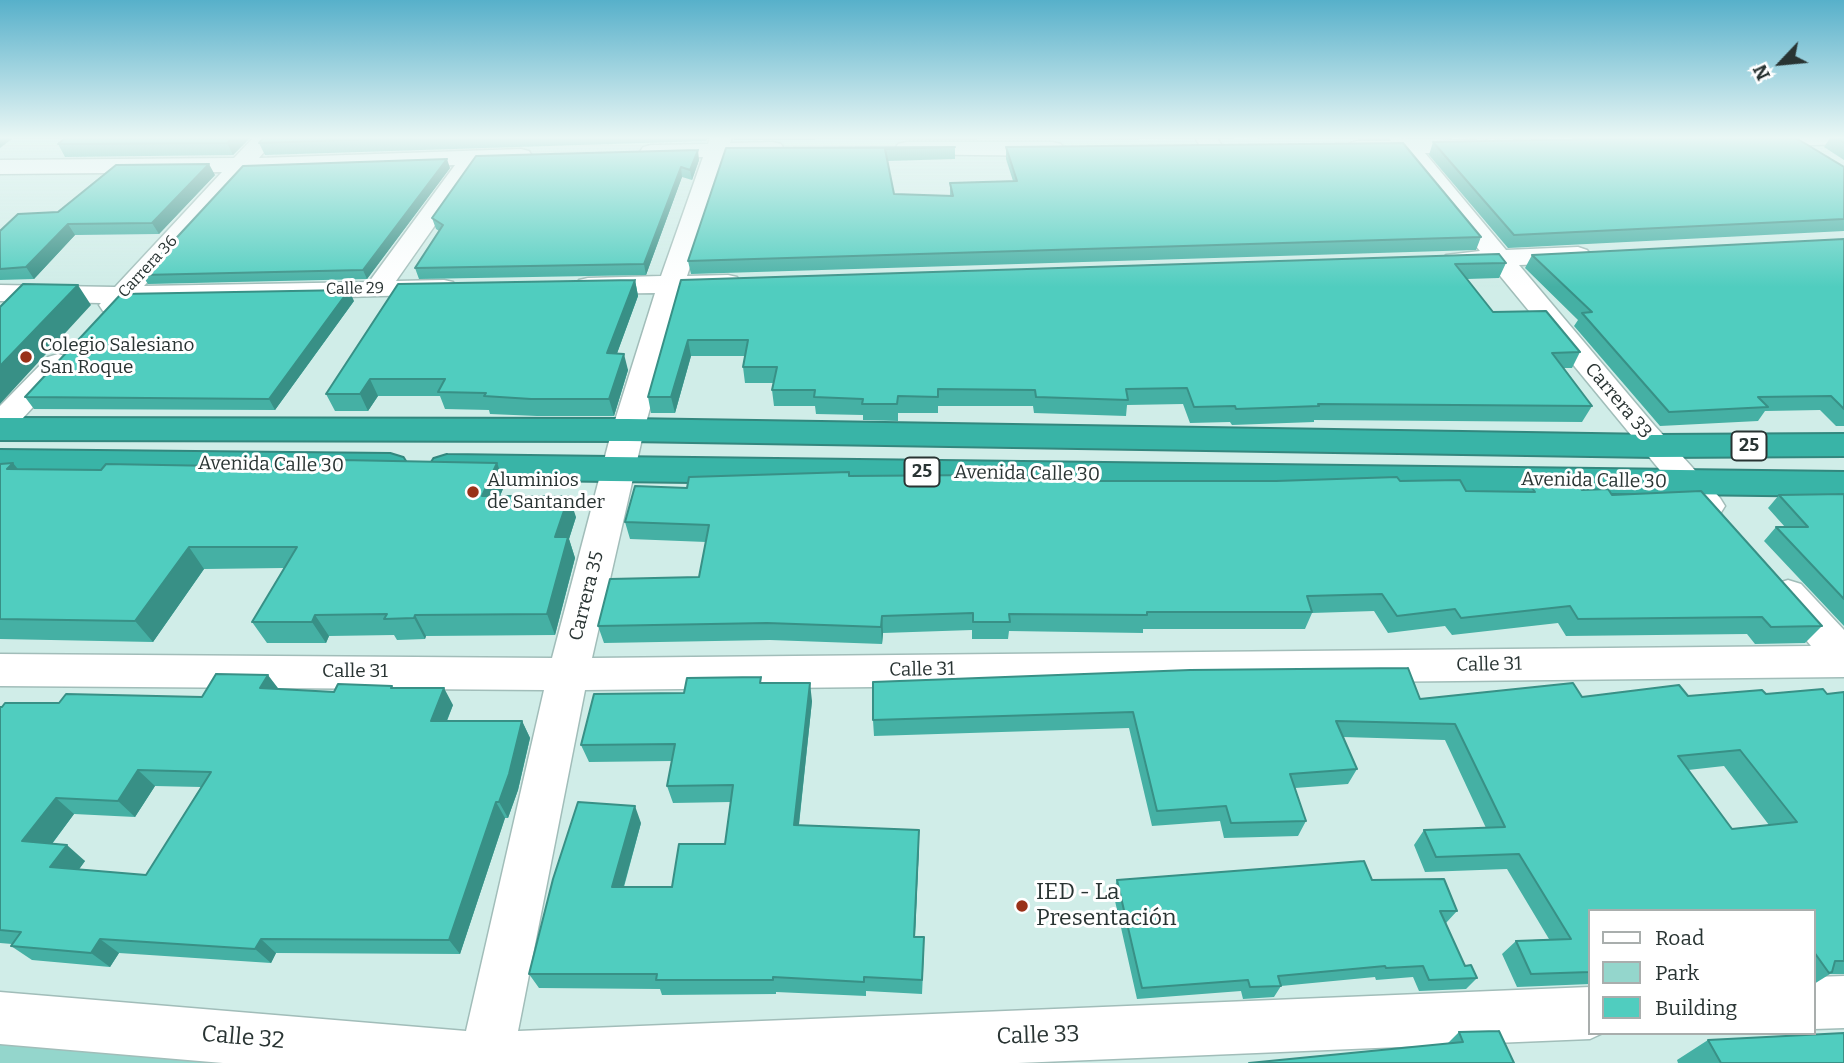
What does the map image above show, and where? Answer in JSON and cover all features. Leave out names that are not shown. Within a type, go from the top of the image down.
[{"type":"highway","name":"Avenida Calle 30","points":[[0,426],[624,449],[1686,482],[1844,484]]},
{"type":"highway","name":"Avenida Calle 30","points":[[0,462],[624,449],[1844,445]]},
{"type":"street","name":"Carrera 36","points":[[0,426],[220,188]]},
{"type":"street","points":[[377,288],[450,188]]},
{"type":"street","name":"Carrera 35","points":[[486,1061],[568,674],[624,449],[671,285],[704,188]]},
{"type":"street","name":"Carrera 33","points":[[1441,188],[1655,446],[1733,533]]},
{"type":"street","points":[[1432,261],[1597,254]]},
{"type":"street","points":[[559,286],[754,282]]},
{"type":"street","name":"Calle 29","points":[[0,293],[122,295],[475,287]]},
{"type":"street","points":[[1770,574],[1844,656]]},
{"type":"street","name":"Calle 31","points":[[0,670],[568,674],[1844,661]]},
{"type":"street","points":[[1816,1003],[1844,1002]]},
{"type":"street","name":"Calle 33","points":[[486,1061],[1588,1013]]},
{"type":"street","name":"Calle 32","points":[[0,1018],[486,1061]]},
{"type":"green space","points":[[0,1028],[485,1063],[0,1063]]},
{"type":"building","points":[[88,188],[186,188],[152,223],[68,224],[26,267],[0,269],[0,231],[18,214],[58,212]]},
{"type":"building","points":[[223,188],[425,188],[363,270],[142,275]]},
{"type":"building","points":[[454,188],[673,188],[644,264],[415,268],[443,225],[432,218]]},
{"type":"building","points":[[713,188],[893,188],[894,194],[953,196],[951,188],[1440,188],[1481,237],[688,261]]},
{"type":"building","points":[[1473,188],[1844,188],[1844,219],[1514,235]]},
{"type":"building","points":[[1844,239],[1844,409],[1831,396],[1758,397],[1768,407],[1669,412],[1582,313],[1592,312],[1532,255]]},
{"type":"building","points":[[1499,254],[1506,263],[1455,264],[1493,312],[1546,311],[1580,352],[1552,353],[1592,406],[1318,404],[1319,406],[1236,409],[1235,406],[1194,407],[1187,388],[1126,389],[1128,400],[1036,397],[1035,390],[938,389],[938,397],[898,396],[897,404],[862,404],[863,399],[814,397],[815,390],[772,390],[777,367],[743,367],[748,340],[688,340],[671,397],[648,397],[681,280]]},
{"type":"building","points":[[635,280],[607,353],[624,354],[609,399],[531,399],[484,396],[486,393],[438,392],[445,379],[370,379],[360,394],[326,394],[398,284]]},
{"type":"building","points":[[23,284],[78,285],[0,366],[0,307]]},
{"type":"building","points":[[349,290],[269,399],[25,397],[121,294]]},
{"type":"building","points":[[341,460],[497,463],[482,496],[569,496],[555,537],[568,537],[547,614],[415,615],[414,618],[384,619],[387,614],[315,615],[312,622],[252,622],[297,547],[189,547],[135,621],[0,619],[0,464],[13,463],[7,469],[101,470],[106,464],[219,466],[216,470],[335,470]]},
{"type":"building","points":[[849,472],[849,476],[984,475],[984,479],[1047,481],[1276,481],[1397,477],[1400,481],[1460,480],[1466,491],[1535,492],[1530,485],[1577,484],[1582,490],[1608,489],[1612,495],[1701,491],[1822,626],[1771,627],[1762,617],[1578,619],[1570,606],[1461,618],[1455,609],[1397,616],[1382,594],[1307,596],[1312,612],[1009,614],[1010,622],[973,622],[973,613],[882,616],[881,627],[767,623],[598,626],[610,579],[699,577],[709,525],[625,522],[635,486],[687,488],[689,477]]},
{"type":"building","points":[[1844,494],[1844,599],[1776,527],[1808,527],[1779,495]]},
{"type":"building","points":[[1408,668],[1420,699],[1573,683],[1582,697],[1679,685],[1688,696],[1762,690],[1766,694],[1823,689],[1827,694],[1844,692],[1844,961],[1835,961],[1832,972],[1829,973],[1816,955],[1816,909],[1588,909],[1588,972],[1531,974],[1516,941],[1571,939],[1519,854],[1436,857],[1424,830],[1505,827],[1455,724],[1336,721],[1357,769],[1290,774],[1306,821],[1231,823],[1226,806],[1157,811],[1133,712],[873,720],[873,682],[1190,670]],"holes":[[[1740,750],[1797,822],[1732,829],[1678,756]]]},
{"type":"building","points":[[216,674],[268,675],[260,688],[334,692],[338,684],[444,688],[431,721],[522,721],[509,774],[499,802],[496,802],[449,940],[261,939],[255,949],[100,939],[91,953],[11,946],[21,932],[0,930],[0,707],[5,703],[59,703],[66,694],[202,697]],"holes":[[[138,770],[211,772],[146,875],[50,867],[67,845],[22,841],[56,798],[118,801]]]},
{"type":"building","points":[[761,677],[760,683],[810,683],[794,825],[919,830],[914,937],[924,937],[922,980],[864,977],[864,982],[773,977],[773,980],[656,980],[657,974],[529,974],[553,879],[578,802],[635,806],[612,887],[672,887],[679,844],[725,844],[733,785],[667,786],[675,744],[581,745],[594,694],[684,693],[687,678]]},
{"type":"building","points":[[1364,861],[1372,880],[1444,879],[1457,911],[1440,911],[1465,966],[1471,965],[1477,978],[1429,980],[1423,966],[1385,966],[1278,976],[1281,986],[1250,987],[1248,980],[1142,988],[1117,880]]},
{"type":"building","points":[[1499,1031],[1514,1063],[1249,1063],[1463,1042],[1459,1032]]},
{"type":"building","points":[[1844,1033],[1844,1063],[1721,1063],[1708,1040],[1816,1035]]},
{"type":"place","name":"Colegio Salesiano San Roque","points":[[26,357]]},
{"type":"place","name":"Aluminios de Santander","points":[[473,492]]},
{"type":"place","name":"IED - La Presentación","points":[[1022,906]]}]
